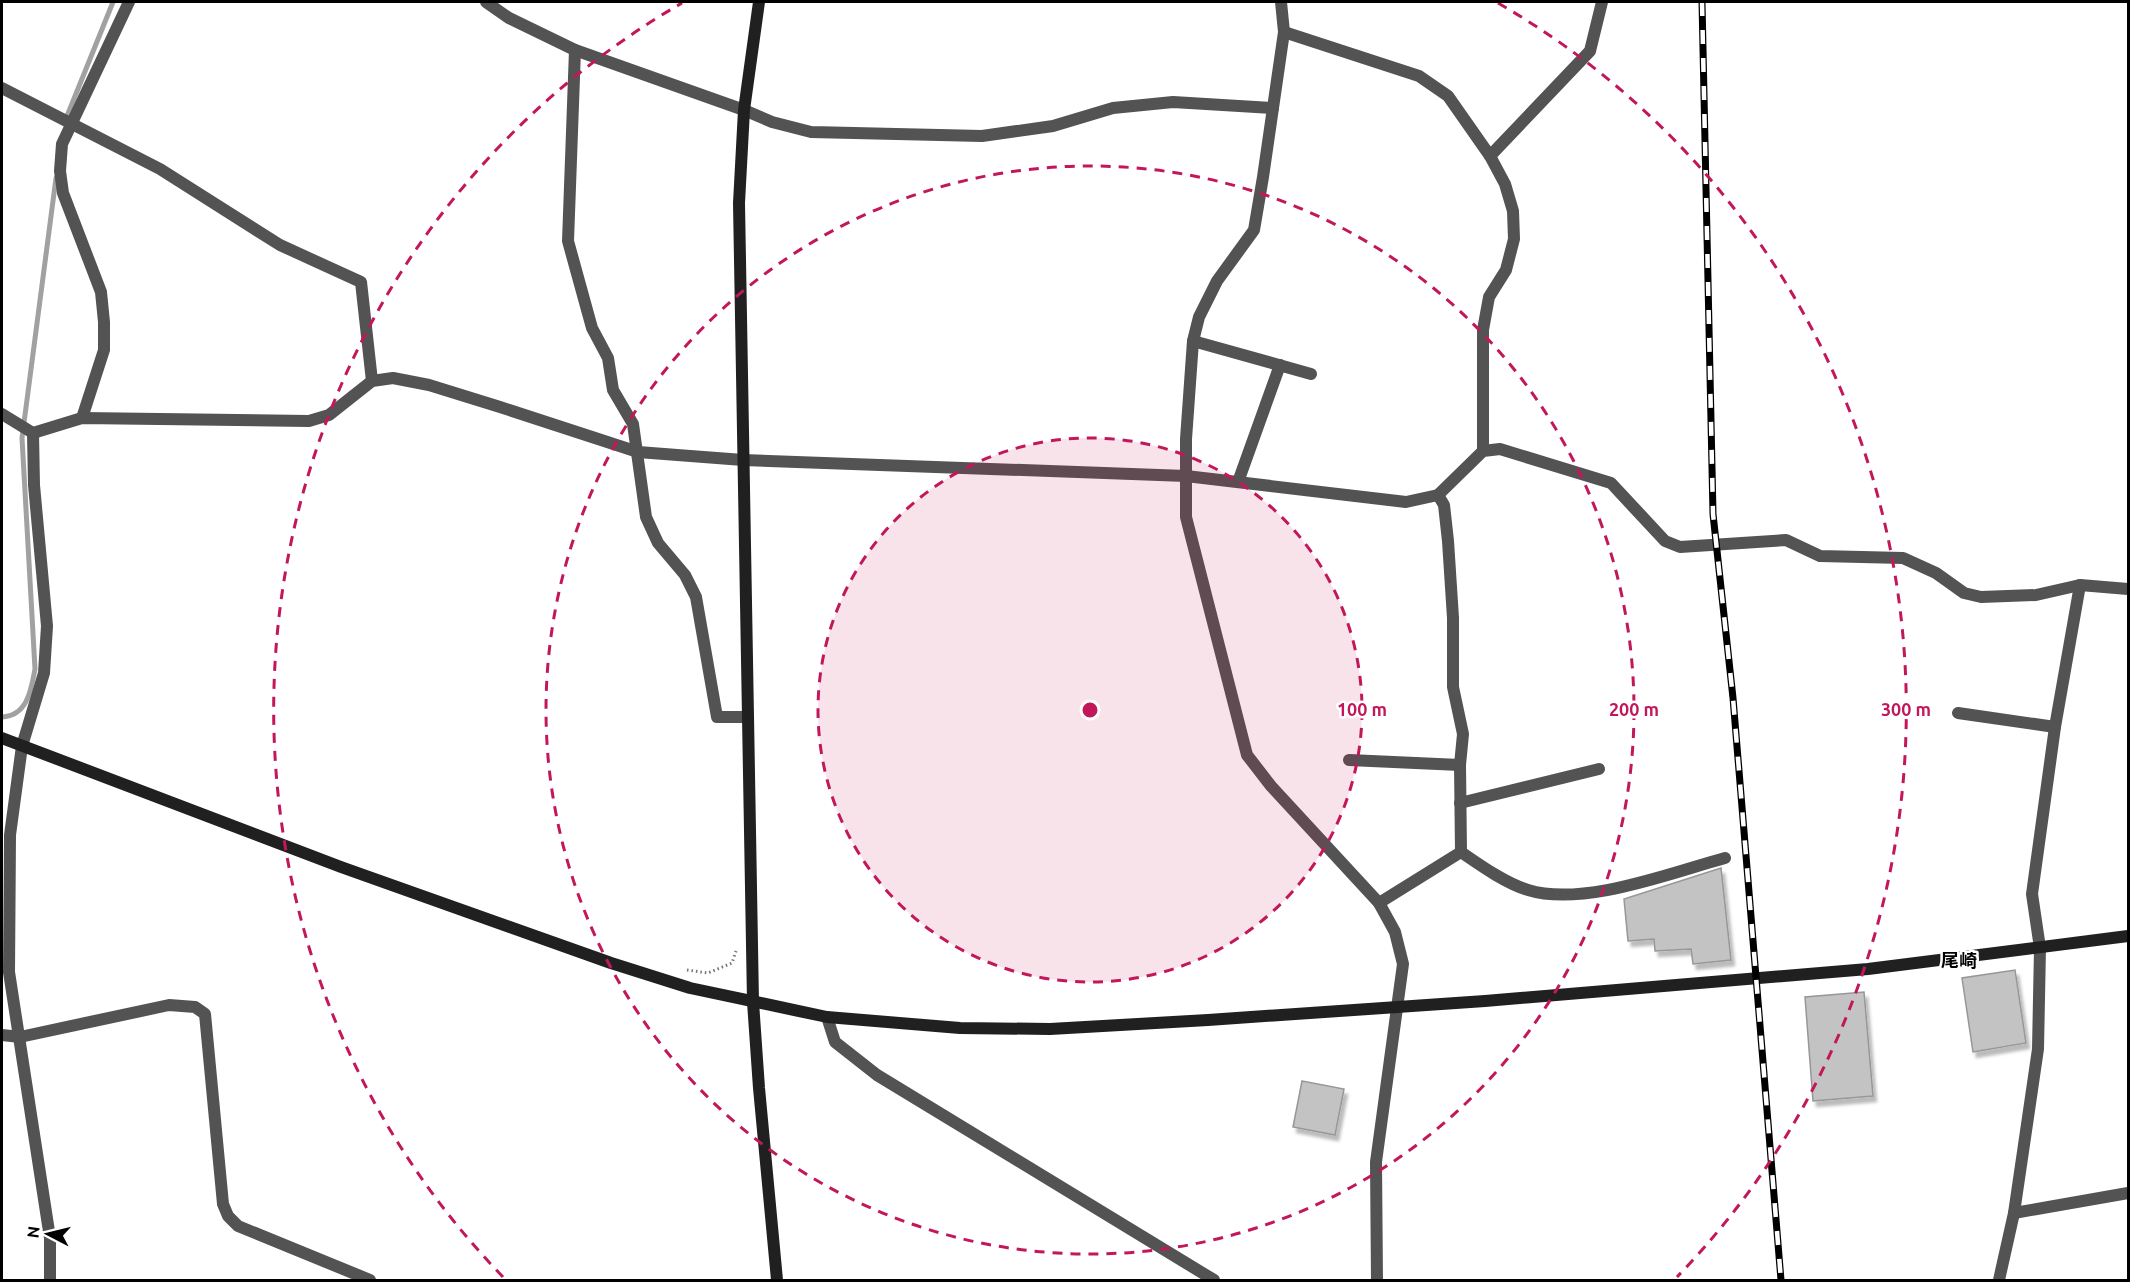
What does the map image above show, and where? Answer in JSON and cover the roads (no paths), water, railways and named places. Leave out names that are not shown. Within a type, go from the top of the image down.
[{"type":"street","points":[[82,417],[104,350],[104,322],[101,292],[63,193],[60,171],[62,144],[129,2]]},
{"type":"street","points":[[486,2],[509,18],[574,50],[772,122],[811,132],[982,136],[1053,126],[1113,108],[1173,102],[1273,108]]},
{"type":"street","points":[[759,2],[744,110],[739,203],[753,1002],[777,1281]]},
{"type":"street","points":[[1281,2],[1284,32],[1254,230],[1217,281],[1198,317],[1193,341],[1186,439],[1186,517],[1247,755],[1271,786],[1379,903],[1395,932],[1403,964],[1377,1162],[1377,1281]]},
{"type":"street","points":[[1490,156],[1590,51],[1602,2]]},
{"type":"street","points":[[1284,32],[1419,76],[1448,96],[1490,156],[1505,184],[1512,211],[1514,239],[1506,270],[1489,297],[1483,330],[1483,451]]},
{"type":"street","points":[[574,50],[568,241],[592,328],[608,358],[613,390],[633,424],[646,517],[658,543],[685,575],[696,597],[717,717],[748,717]]},
{"type":"street","points":[[2,88],[160,169],[280,245],[361,282],[372,381]]},
{"type":"street","points":[[1193,341],[1311,374]]},
{"type":"street","points":[[1238,482],[1280,365]]},
{"type":"street","points":[[2,414],[33,433],[82,417],[309,421],[329,415],[372,381],[393,378],[429,385],[571,429],[638,453],[743,460],[1186,476],[1406,502],[1438,495],[1483,451],[1500,449],[1611,483],[1665,541],[1680,547],[1785,540],[1820,556],[1903,558],[1936,573],[1964,593],[1981,597],[2036,595],[2080,585],[2128,589]]},
{"type":"street","points":[[33,433],[34,484],[47,626],[44,673],[22,746],[10,835],[9,972],[50,1238],[50,1281]]},
{"type":"street","points":[[1438,495],[1444,505],[1448,541],[1453,618],[1453,687],[1464,734],[1460,765],[1461,852]]},
{"type":"street","points":[[1999,1281],[2014,1213],[2038,1049],[2040,948],[2032,894],[2055,727],[2080,585]]},
{"type":"street","points":[[1958,712],[2055,727]]},
{"type":"street","points":[[2,738],[340,867],[611,963],[690,988],[827,1017],[960,1028],[1050,1029],[1398,1008],[1868,969],[2128,936]]},
{"type":"street","points":[[1349,760],[1460,765]]},
{"type":"street","points":[[1460,803],[1599,769]]},
{"type":"street","points":[[1379,903],[1461,852]]},
{"type":"street","points":[[1461,852],[1486,869],[1528,890],[1564,896],[1607,891],[1725,858]]},
{"type":"street","points":[[2,1035],[20,1037],[168,1005],[195,1007],[205,1014],[223,1204],[228,1216],[238,1226],[370,1281]]},
{"type":"street","points":[[827,1017],[835,1042],[877,1074],[1214,1281]]},
{"type":"street","points":[[2014,1213],[2128,1193]]},
{"type":"waterway","points":[[65,121],[113,2]]},
{"type":"waterway","points":[[2,717],[10,716],[22,707],[32,686],[35,669],[22,438],[56,178]]},
{"type":"railway","points":[[1702,2],[1713,514],[1733,698],[1781,1280]]},
{"type":"district","name":"尾崎","points":[[1959,961]]}]
